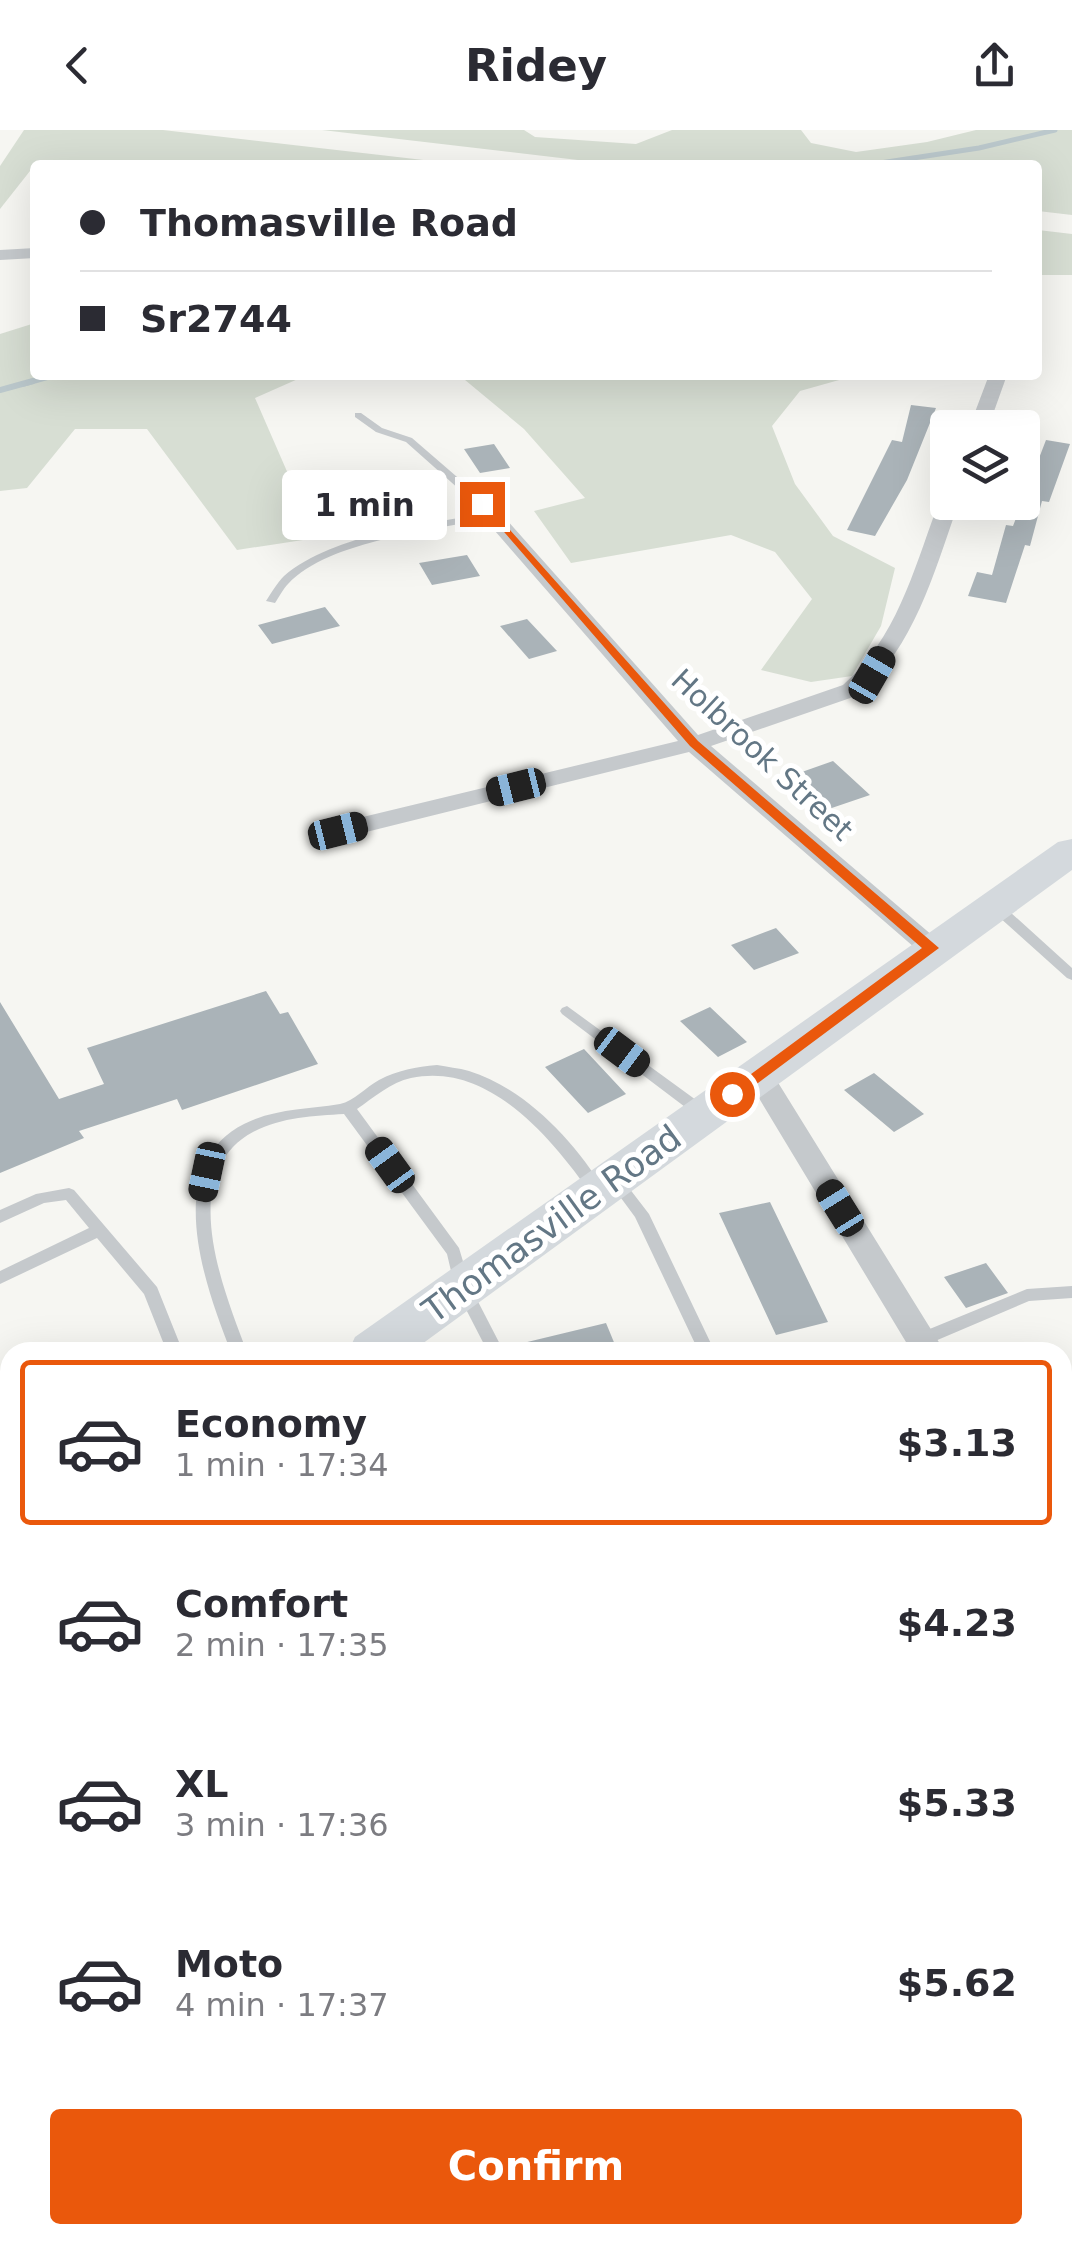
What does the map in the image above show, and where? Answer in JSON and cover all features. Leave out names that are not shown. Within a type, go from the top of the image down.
[{"type":"main road","name":"Thomasville Road","points":[[387,1342],[1072,851]]},
{"type":"street","points":[[0,255],[30,253]]},
{"type":"street","points":[[985,410],[996,380]]},
{"type":"street","name":"Holbrook Street","points":[[486,510],[694,744],[932,948]]},
{"type":"street","points":[[338,831],[694,744],[851,690],[872,675],[902,623],[942,520]]},
{"type":"street","points":[[760,1075],[923,1342]]},
{"type":"lane","points":[[358,415],[380,430],[409,440],[486,510]]},
{"type":"lane","points":[[271,602],[278,584],[326,554],[486,510]]},
{"type":"lane","points":[[994,905],[1072,975]]},
{"type":"lane","points":[[567,1011],[705,1114]]},
{"type":"lane","points":[[235,1342],[210,1282],[202,1242],[200,1204],[207,1172],[230,1139],[270,1118],[310,1108],[348,1108],[412,1072],[449,1072],[498,1090],[543,1121],[606,1186],[641,1214],[703,1342]]},
{"type":"lane","points":[[348,1108],[454,1252],[464,1288],[491,1342]]},
{"type":"lane","points":[[0,1218],[41,1198],[69,1194],[151,1291],[170,1342]]},
{"type":"lane","points":[[0,1278],[100,1230]]},
{"type":"lane","points":[[933,1342],[1027,1295],[1072,1292]]},
{"type":"shaded area","points":[[24,130],[163,130],[424,160],[30,160],[30,171],[0,209],[0,166]]},
{"type":"shaded area","points":[[322,130],[524,130],[535,137],[636,144],[672,130],[801,130],[811,143],[856,152],[976,130],[1072,130],[1072,215],[1042,211],[1042,160],[577,160]]},
{"type":"shaded area","points":[[1042,230],[1072,234],[1072,275],[1042,275]]},
{"type":"shaded area","points":[[30,325],[30,380],[296,380],[255,398],[316,538],[237,550],[147,429],[75,429],[27,488],[0,491],[0,334]]},
{"type":"shaded area","points":[[465,380],[839,380],[800,391],[772,426],[795,484],[833,536],[895,568],[881,626],[852,676],[811,682],[761,670],[812,599],[775,552],[731,535],[571,563],[534,511],[585,498],[524,429]]},
{"type":"building","points":[[911,405],[936,408],[930,410],[930,423],[907,480],[875,536],[847,530],[892,440],[902,442]]},
{"type":"building","points":[[1046,440],[1070,444],[1049,502],[1042,501],[1040,508],[1040,456]]},
{"type":"building","points":[[494,444],[510,468],[480,473],[464,449]]},
{"type":"building","points":[[1015,520],[1037,520],[1006,603],[968,596],[977,572],[992,575],[1006,525],[1013,526]]},
{"type":"building","points":[[467,555],[480,576],[432,585],[419,563]]},
{"type":"building","points":[[325,607],[340,626],[272,644],[258,625]]},
{"type":"building","points":[[527,619],[557,651],[529,659],[500,626]]},
{"type":"building","points":[[833,761],[870,795],[817,813],[782,779]]},
{"type":"building","points":[[776,928],[799,953],[754,970],[731,945]]},
{"type":"building","points":[[266,991],[280,1014],[288,1012],[318,1064],[182,1110],[177,1099],[79,1131],[84,1138],[0,1173],[0,1002],[59,1099],[104,1084],[87,1048]]},
{"type":"building","points":[[710,1007],[747,1042],[718,1057],[680,1021]]},
{"type":"building","points":[[584,1049],[626,1094],[588,1113],[545,1067]]},
{"type":"building","points":[[874,1073],[924,1114],[894,1132],[844,1090]]},
{"type":"building","points":[[770,1202],[828,1322],[776,1335],[719,1213]]},
{"type":"building","points":[[986,1263],[1008,1293],[966,1308],[944,1277]]},
{"type":"building","points":[[606,1323],[614,1342],[527,1342]]},
{"type":"waterway","points":[[900,160],[979,148],[1055,130]]},
{"type":"waterway","points":[[24,384],[38,380]]},
{"type":"waterway","points":[[0,390],[33,381]]},
{"type":"route","points":[[482,504],[560,597],[694,744],[932,948],[732,1094]]}]
